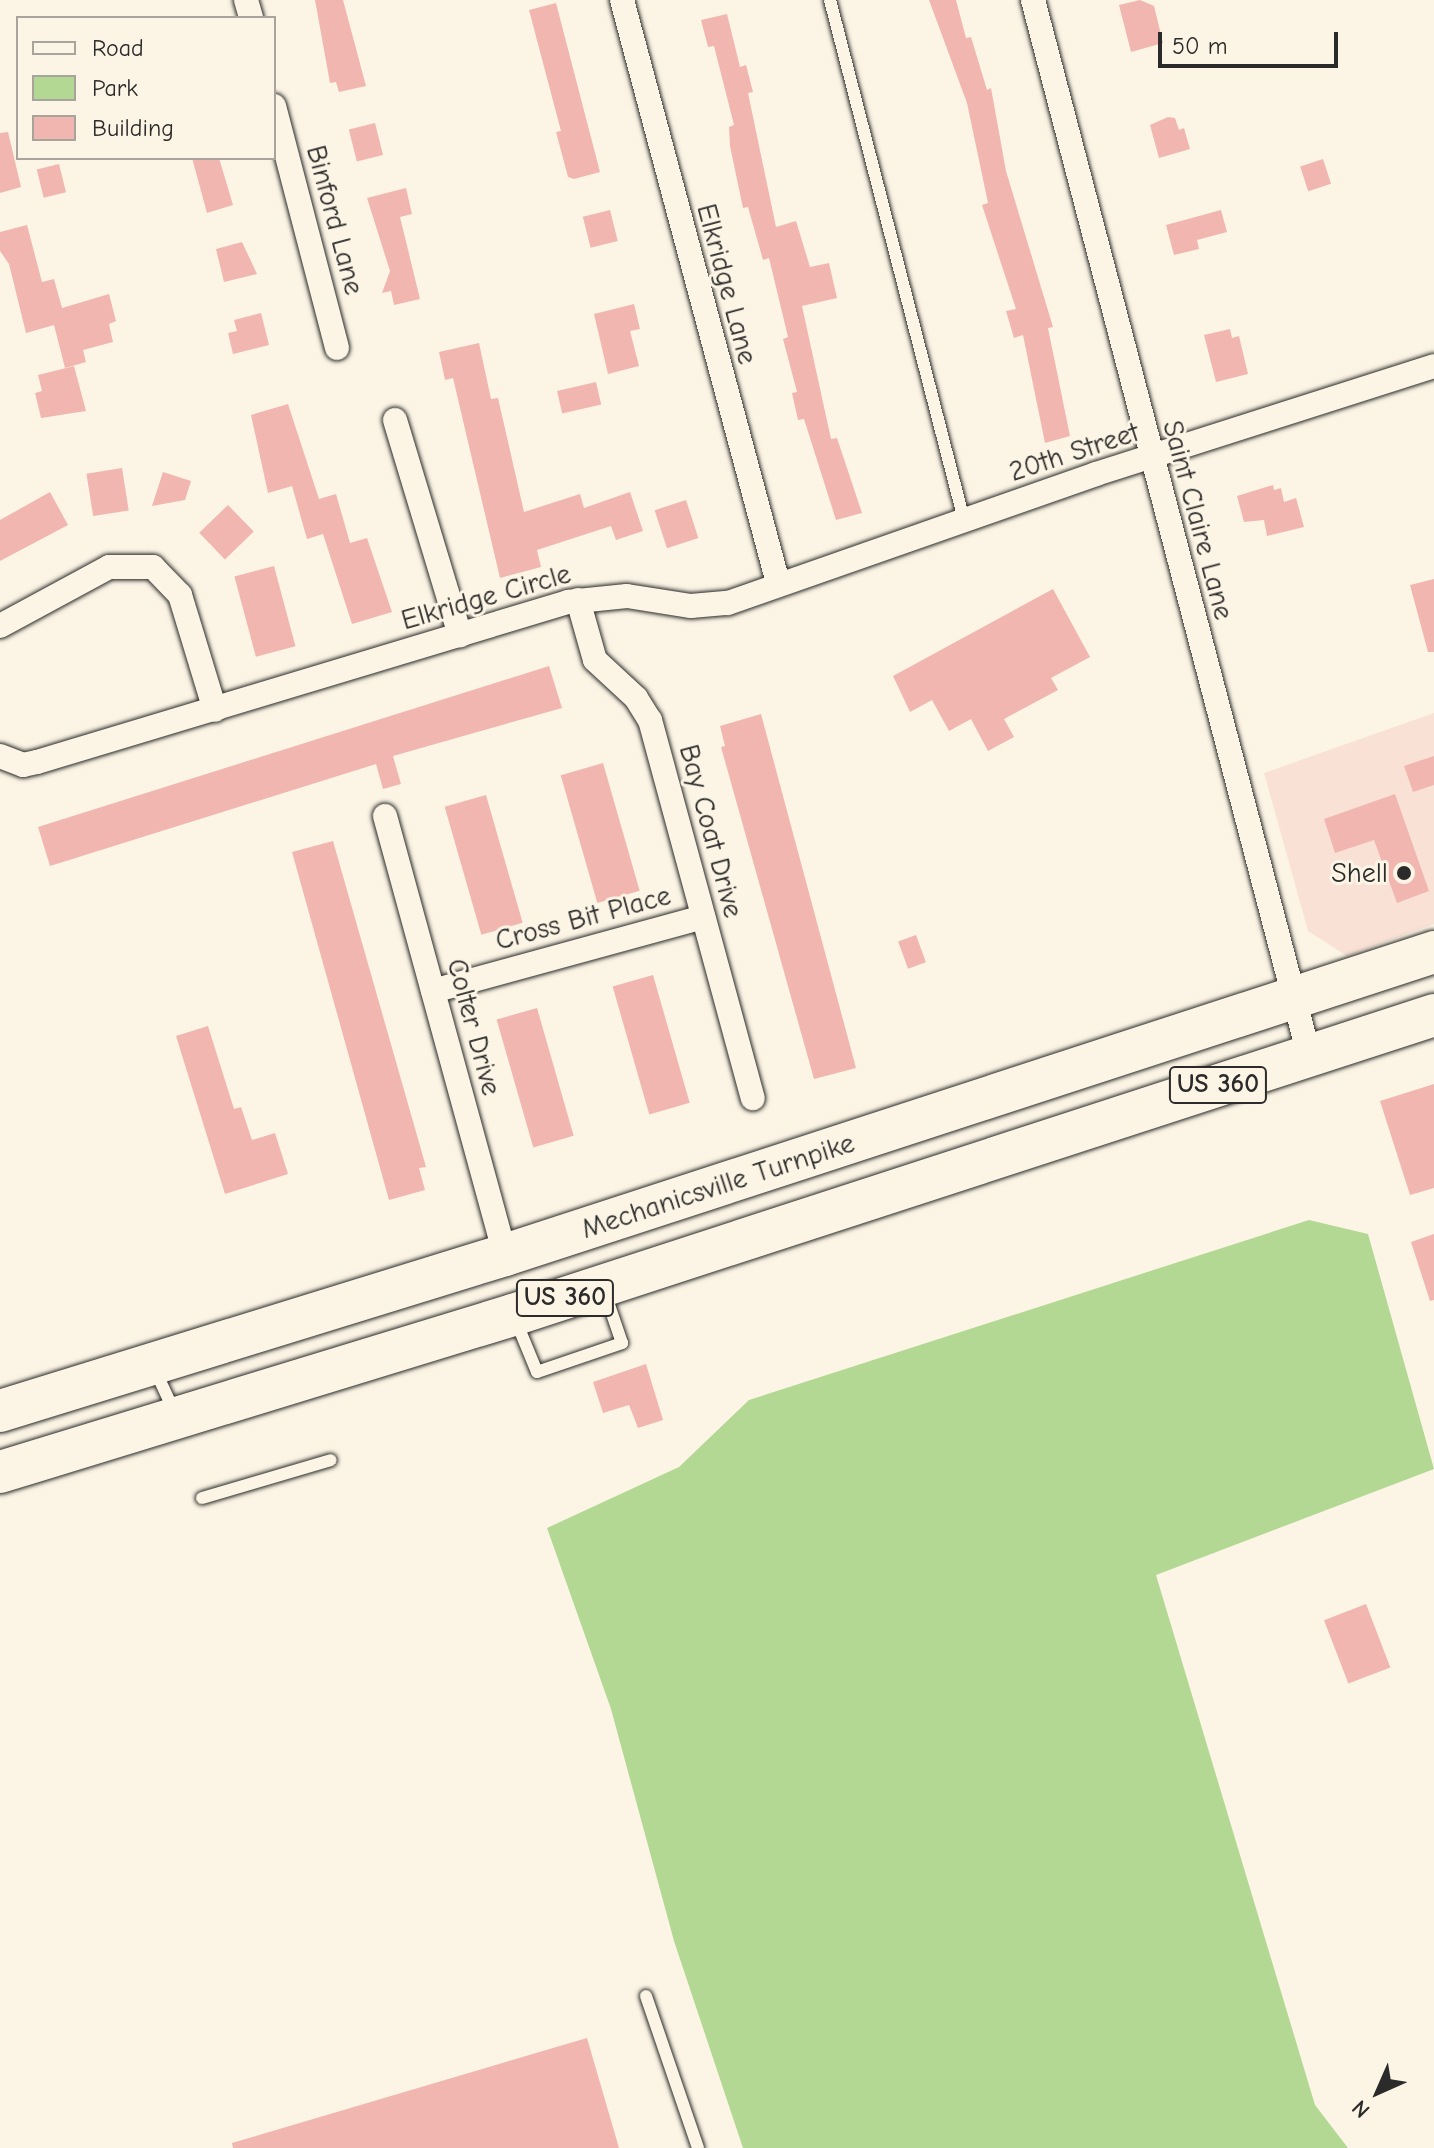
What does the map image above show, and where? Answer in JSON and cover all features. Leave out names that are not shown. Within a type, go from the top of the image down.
[{"type":"highway","name":"Mechanicsville Turnpike","points":[[0,1411],[505,1255],[1434,952]]},
{"type":"highway","name":"US 360","points":[[0,1472],[513,1315],[1434,1015]]},
{"type":"street","name":"Elkridge Lane","points":[[622,0],[778,583]]},
{"type":"street","name":"Saint Claire Lane","points":[[1033,0],[1150,460],[1309,1055]]},
{"type":"street","name":"Binford Lane","points":[[276,114],[337,348]]},
{"type":"street","name":"20th Street","points":[[778,583],[1434,366]]},
{"type":"street","points":[[395,420],[460,635]]},
{"type":"street","points":[[0,626],[109,567],[153,567],[180,595],[215,710]]},
{"type":"street","name":"Elkridge Circle","points":[[0,756],[23,765],[37,762],[578,600],[627,596],[715,605],[778,583]]},
{"type":"street","name":"Bay Coat Drive","points":[[578,600],[595,660],[636,698],[650,720],[753,1098]]},
{"type":"street","name":"Colter Drive","points":[[385,816],[505,1255]]},
{"type":"street","name":"Cross Bit Place","points":[[433,991],[703,917]]},
{"type":"lane","points":[[830,0],[964,520]]},
{"type":"lane","points":[[513,1315],[537,1372],[622,1343],[603,1286]]},
{"type":"lane","points":[[153,1365],[177,1418]]},
{"type":"lane","points":[[202,1498],[331,1460]]},
{"type":"lane","points":[[646,1996],[698,2148]]},
{"type":"shaded area","points":[[1434,713],[1434,924],[1347,956],[1308,931],[1264,773]]},
{"type":"green space","points":[[1309,1220],[1368,1234],[1434,1469],[1156,1575],[1315,2105],[1348,2148],[743,2148],[674,1941],[611,1709],[547,1528],[679,1467],[749,1400]]},
{"type":"building","points":[[315,0],[343,0],[366,86],[339,92],[336,82],[330,83]]},
{"type":"building","points":[[929,0],[956,0],[966,38],[971,37],[987,90],[991,88],[1006,171],[1053,327],[1048,328],[1070,436],[1045,443],[1023,335],[1014,338],[1006,311],[1016,309],[982,205],[988,203],[967,103]]},
{"type":"building","points":[[1140,0],[1154,6],[1163,43],[1131,52],[1119,5]]},
{"type":"building","points":[[556,3],[600,172],[574,179],[568,177],[556,132],[561,131],[529,10]]},
{"type":"building","points":[[727,14],[740,67],[746,65],[753,92],[748,93],[776,227],[796,221],[810,267],[829,263],[837,298],[802,306],[831,439],[837,438],[862,513],[836,520],[804,419],[798,420],[792,393],[797,392],[783,339],[788,337],[769,258],[763,260],[748,207],[743,208],[730,146],[729,127],[734,125],[714,46],[708,47],[701,20]]},
{"type":"building","points":[[1168,117],[1175,118],[1179,130],[1184,128],[1190,149],[1159,158],[1150,125]]},
{"type":"building","points":[[375,123],[383,155],[357,162],[349,130]]},
{"type":"building","points":[[8,132],[21,187],[0,193],[0,133]]},
{"type":"building","points":[[1323,159],[1331,184],[1308,191],[1300,166]]},
{"type":"building","points":[[193,160],[220,160],[233,205],[207,213]]},
{"type":"building","points":[[59,164],[66,192],[44,198],[37,170]]},
{"type":"building","points":[[406,188],[412,214],[400,217],[420,299],[394,305],[391,291],[382,293],[390,271],[367,198]]},
{"type":"building","points":[[610,210],[618,241],[591,248],[583,217]]},
{"type":"building","points":[[1221,210],[1227,232],[1197,240],[1199,249],[1174,255],[1166,225]]},
{"type":"building","points":[[27,225],[42,282],[54,279],[62,308],[109,294],[116,321],[109,324],[113,342],[83,350],[86,362],[65,368],[54,325],[26,333],[9,264],[0,251],[0,232]]},
{"type":"building","points":[[242,242],[257,274],[224,282],[216,249]]},
{"type":"building","points":[[634,304],[640,329],[630,331],[639,366],[608,374],[594,314]]},
{"type":"building","points":[[261,313],[269,345],[233,354],[228,333],[237,331],[234,320]]},
{"type":"building","points":[[1230,329],[1232,338],[1239,336],[1248,374],[1216,382],[1204,335]]},
{"type":"building","points":[[479,343],[491,399],[498,398],[524,512],[580,494],[584,508],[630,492],[643,531],[616,540],[611,526],[537,550],[541,567],[500,578],[453,378],[445,380],[439,352]]},
{"type":"building","points":[[74,366],[86,411],[41,418],[35,393],[42,391],[38,375]]},
{"type":"building","points":[[596,382],[601,404],[562,413],[557,391]]},
{"type":"building","points":[[288,404],[319,499],[336,494],[350,543],[367,538],[392,612],[352,624],[323,534],[307,539],[292,486],[268,493],[251,415]]},
{"type":"building","points":[[122,468],[129,510],[93,516],[86,474]]},
{"type":"building","points":[[163,472],[191,481],[185,500],[152,506]]},
{"type":"building","points":[[1273,485],[1274,490],[1281,488],[1284,502],[1296,498],[1304,527],[1267,536],[1264,520],[1244,522],[1237,496]]},
{"type":"building","points":[[50,492],[68,525],[0,561],[0,520]]},
{"type":"building","points":[[686,500],[698,538],[667,548],[655,510]]},
{"type":"building","points":[[228,505],[254,532],[225,559],[199,533]]},
{"type":"building","points":[[274,566],[295,646],[256,657],[234,577]]},
{"type":"building","points":[[1434,579],[1434,652],[1428,652],[1410,585]]},
{"type":"building","points":[[1053,589],[1090,657],[1051,678],[1058,690],[1004,719],[1014,737],[988,751],[971,719],[949,731],[932,700],[910,712],[893,676]]},
{"type":"building","points":[[549,666],[562,708],[393,756],[401,784],[383,789],[376,764],[50,866],[38,827]]},
{"type":"building","points":[[761,714],[856,1068],[814,1079],[721,747],[725,746],[720,726]]},
{"type":"building","points":[[1434,756],[1434,785],[1413,792],[1404,766]]},
{"type":"building","points":[[603,763],[640,891],[597,903],[561,775]]},
{"type":"building","points":[[1395,794],[1429,891],[1397,903],[1374,840],[1335,853],[1324,819]]},
{"type":"building","points":[[486,795],[523,923],[481,935],[445,807]]},
{"type":"building","points":[[333,841],[426,1167],[419,1168],[425,1190],[389,1200],[292,852]]},
{"type":"building","points":[[916,935],[926,962],[908,969],[898,941]]},
{"type":"building","points":[[653,975],[690,1103],[649,1114],[613,987]]},
{"type":"building","points":[[537,1008],[574,1136],[533,1147],[497,1020]]},
{"type":"building","points":[[208,1026],[234,1109],[241,1107],[252,1140],[275,1133],[288,1174],[225,1194],[176,1036]]},
{"type":"building","points":[[1434,1084],[1434,1188],[1410,1195],[1380,1101]]},
{"type":"building","points":[[1434,1234],[1434,1300],[1430,1301],[1411,1242]]},
{"type":"building","points":[[646,1364],[663,1420],[638,1428],[629,1405],[603,1413],[593,1382]]},
{"type":"building","points":[[1366,1604],[1390,1667],[1348,1684],[1324,1620]]},
{"type":"building","points":[[587,2038],[619,2148],[233,2148],[232,2143]]},
{"type":"place","name":"Shell","points":[[1404,873]]}]
